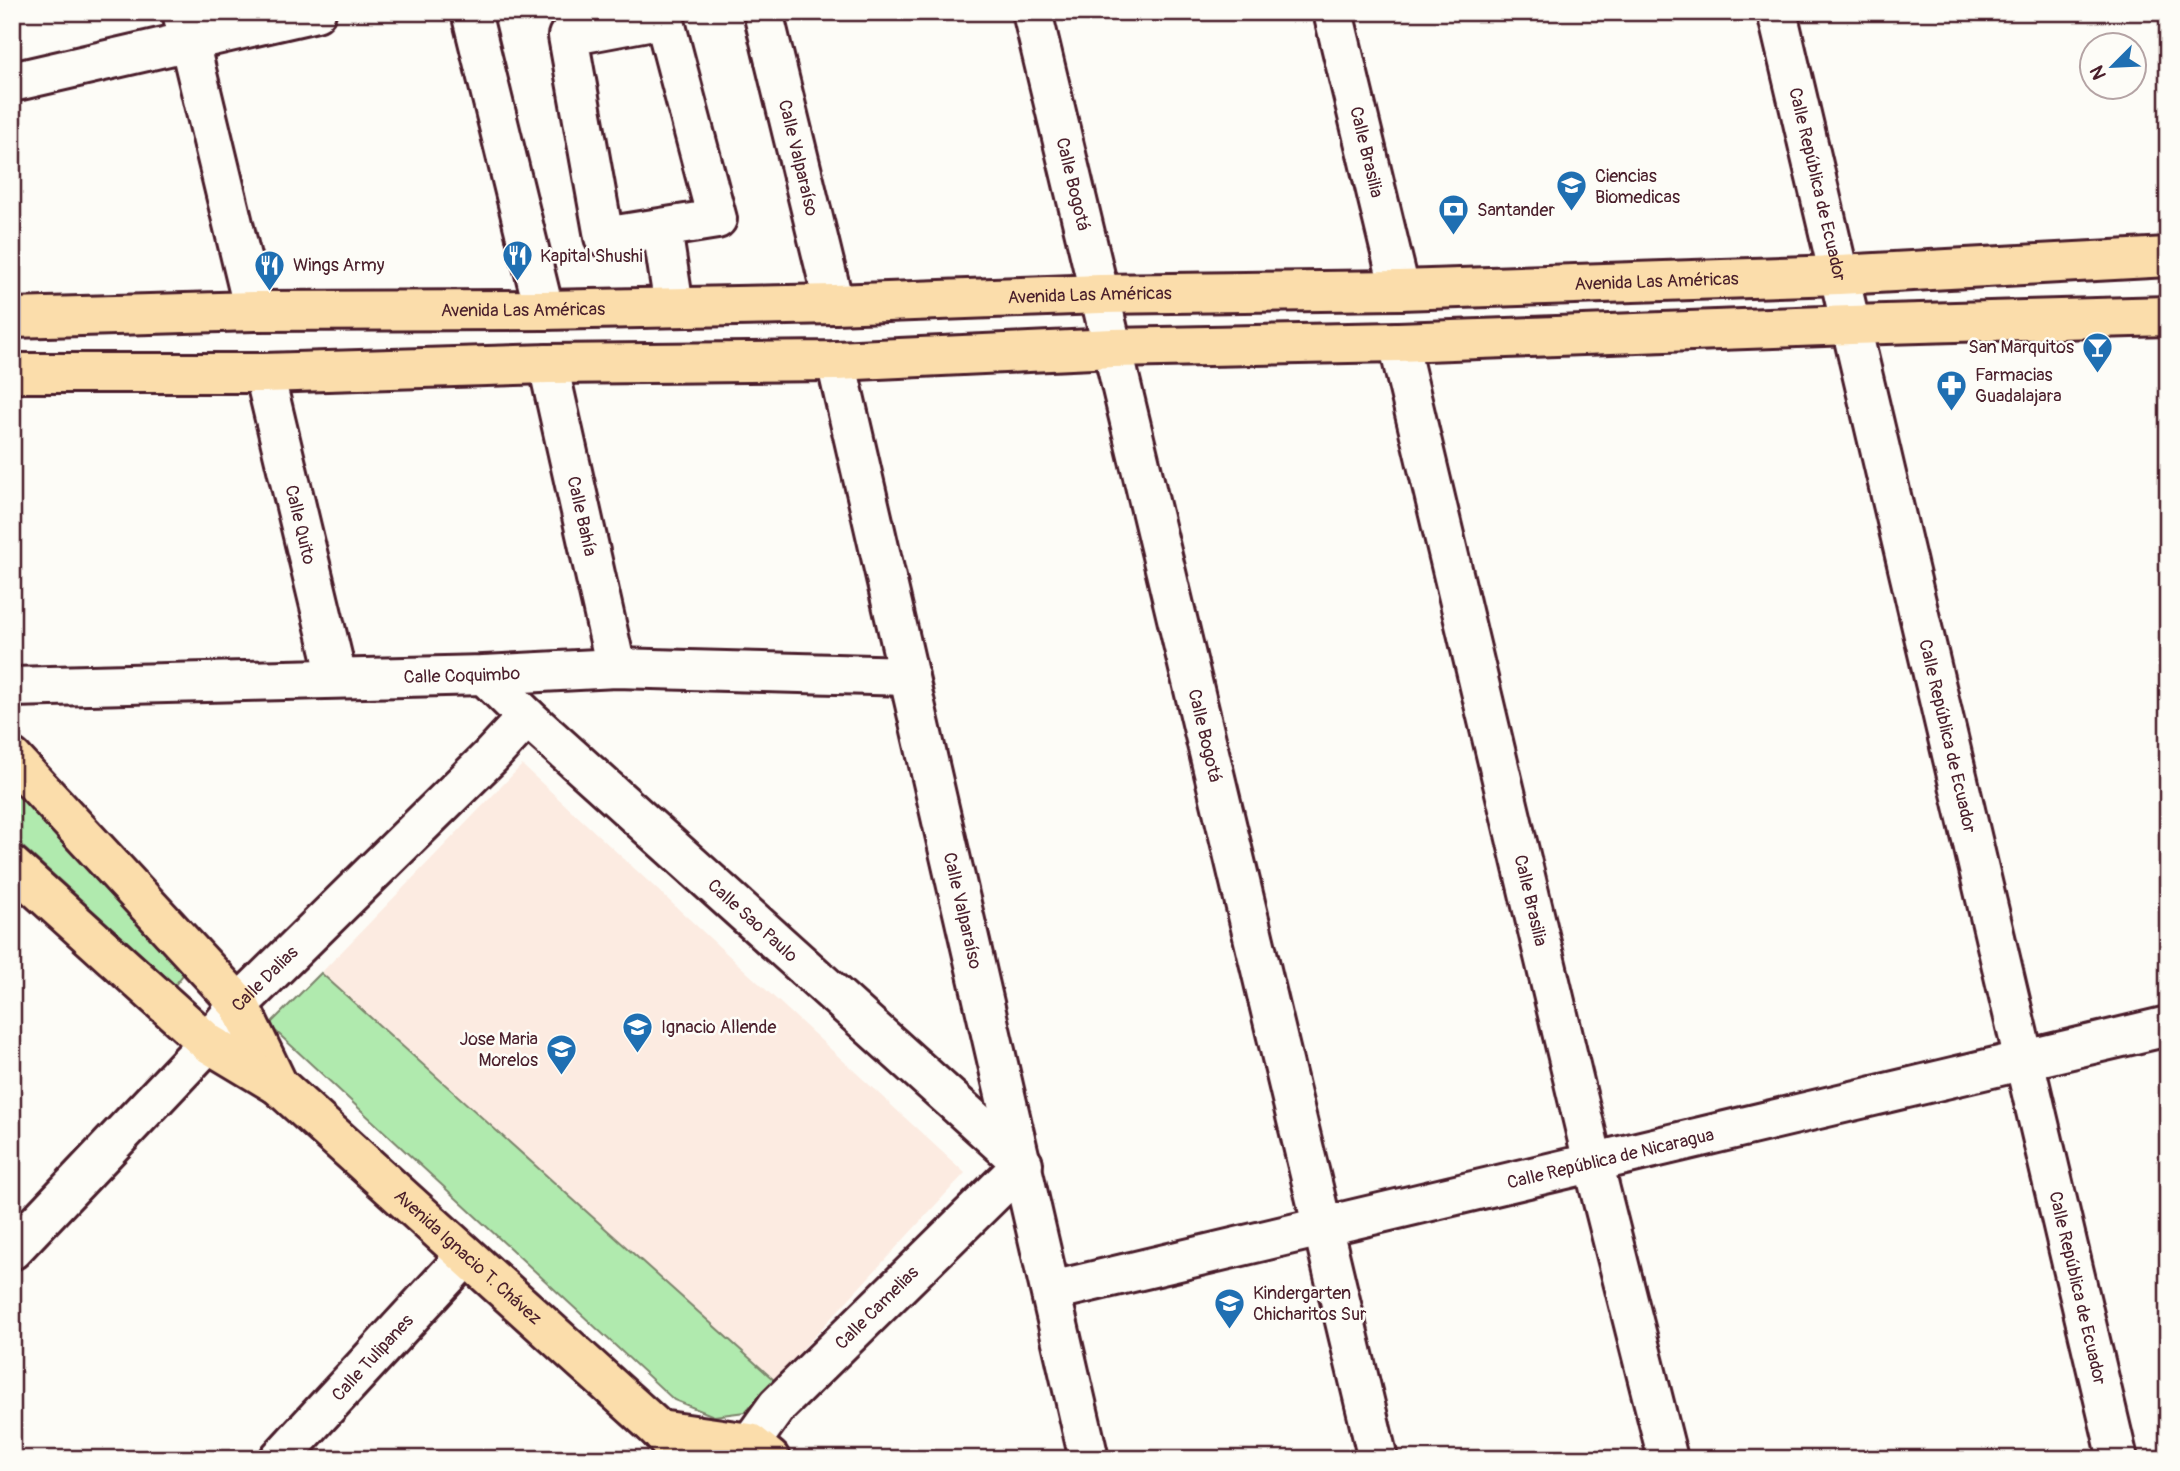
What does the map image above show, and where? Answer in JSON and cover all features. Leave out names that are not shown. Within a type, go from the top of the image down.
[{"type":"main road","name":"Avenida Las Américas","points":[[12,318],[254,311],[544,310],[834,304],[1100,294],[1400,290],[1839,275],[2168,257]]},
{"type":"main road","points":[[12,373],[264,373],[548,364],[836,361],[1112,348],[1398,342],[2168,316]]},
{"type":"main road","name":"Avenida Ignacio T. Chávez","points":[[12,758],[239,1004],[278,1086]]},
{"type":"main road","name":"Avenida Ignacio T. Chávez","points":[[12,866],[208,1043],[278,1086],[659,1430],[683,1459]]},
{"type":"main road","points":[[659,1430],[753,1453]]},
{"type":"street","points":[[12,82],[186,27],[316,12]]},
{"type":"street","points":[[471,12],[544,310]]},
{"type":"street","name":"Calle Valparaíso","points":[[763,12],[834,304]]},
{"type":"street","name":"Calle Bogotá","points":[[1032,12],[1378,1459]]},
{"type":"street","name":"Calle Brasilia","points":[[1333,12],[1400,290]]},
{"type":"street","name":"Calle República de Ecuador","points":[[1777,12],[2118,1459]]},
{"type":"street","points":[[664,18],[718,219],[662,229],[604,237],[568,36],[664,18]]},
{"type":"street","points":[[186,27],[254,311]]},
{"type":"street","points":[[662,229],[674,307]]},
{"type":"street","name":"Calle Brasilia","points":[[1398,342],[1592,1162],[1668,1459]]},
{"type":"street","name":"Calle Valparaíso","points":[[836,361],[1089,1459]]},
{"type":"street","name":"Calle Bahía","points":[[548,364],[616,668]]},
{"type":"street","name":"Calle Quito","points":[[264,373],[337,677]]},
{"type":"street","name":"Calle Coquimbo","points":[[12,687],[484,675],[616,668],[909,676]]},
{"type":"street","name":"Calle Sao Paulo","points":[[484,675],[527,717],[1023,1164]]},
{"type":"street","name":"Calle Dalias","points":[[12,1250],[208,1043],[239,1004],[491,757],[527,717]]},
{"type":"street","name":"Calle República de Nicaragua","points":[[1052,1291],[2168,1026]]},
{"type":"street","name":"Calle Camelias","points":[[753,1453],[777,1406],[1023,1164]]},
{"type":"street","name":"Calle Tulipanes","points":[[279,1459],[466,1256]]},
{"type":"shaded area","points":[[522,765],[965,1173],[774,1380],[321,973]]},
{"type":"green space","points":[[12,782],[203,949],[175,985],[12,837]]},
{"type":"green space","points":[[321,973],[774,1380],[745,1412],[714,1416],[674,1400],[269,1025]]},
{"type":"place","name":"Ciencias Biomedicas","points":[[1572,213]]},
{"type":"place","name":"Santander","points":[[1454,237]]},
{"type":"place","name":"Kapital Shushi","points":[[517,283]]},
{"type":"place","name":"Wings Army","points":[[270,292]]},
{"type":"place","name":"San Marquitos","points":[[2097,374]]},
{"type":"place","name":"Farmacias Guadalajara","points":[[1952,412]]},
{"type":"place","name":"Ignacio Allende","points":[[638,1054]]},
{"type":"place","name":"Jose Maria Morelos","points":[[561,1076]]},
{"type":"place","name":"Kindergarten Chicharitos Sur","points":[[1230,1330]]}]
